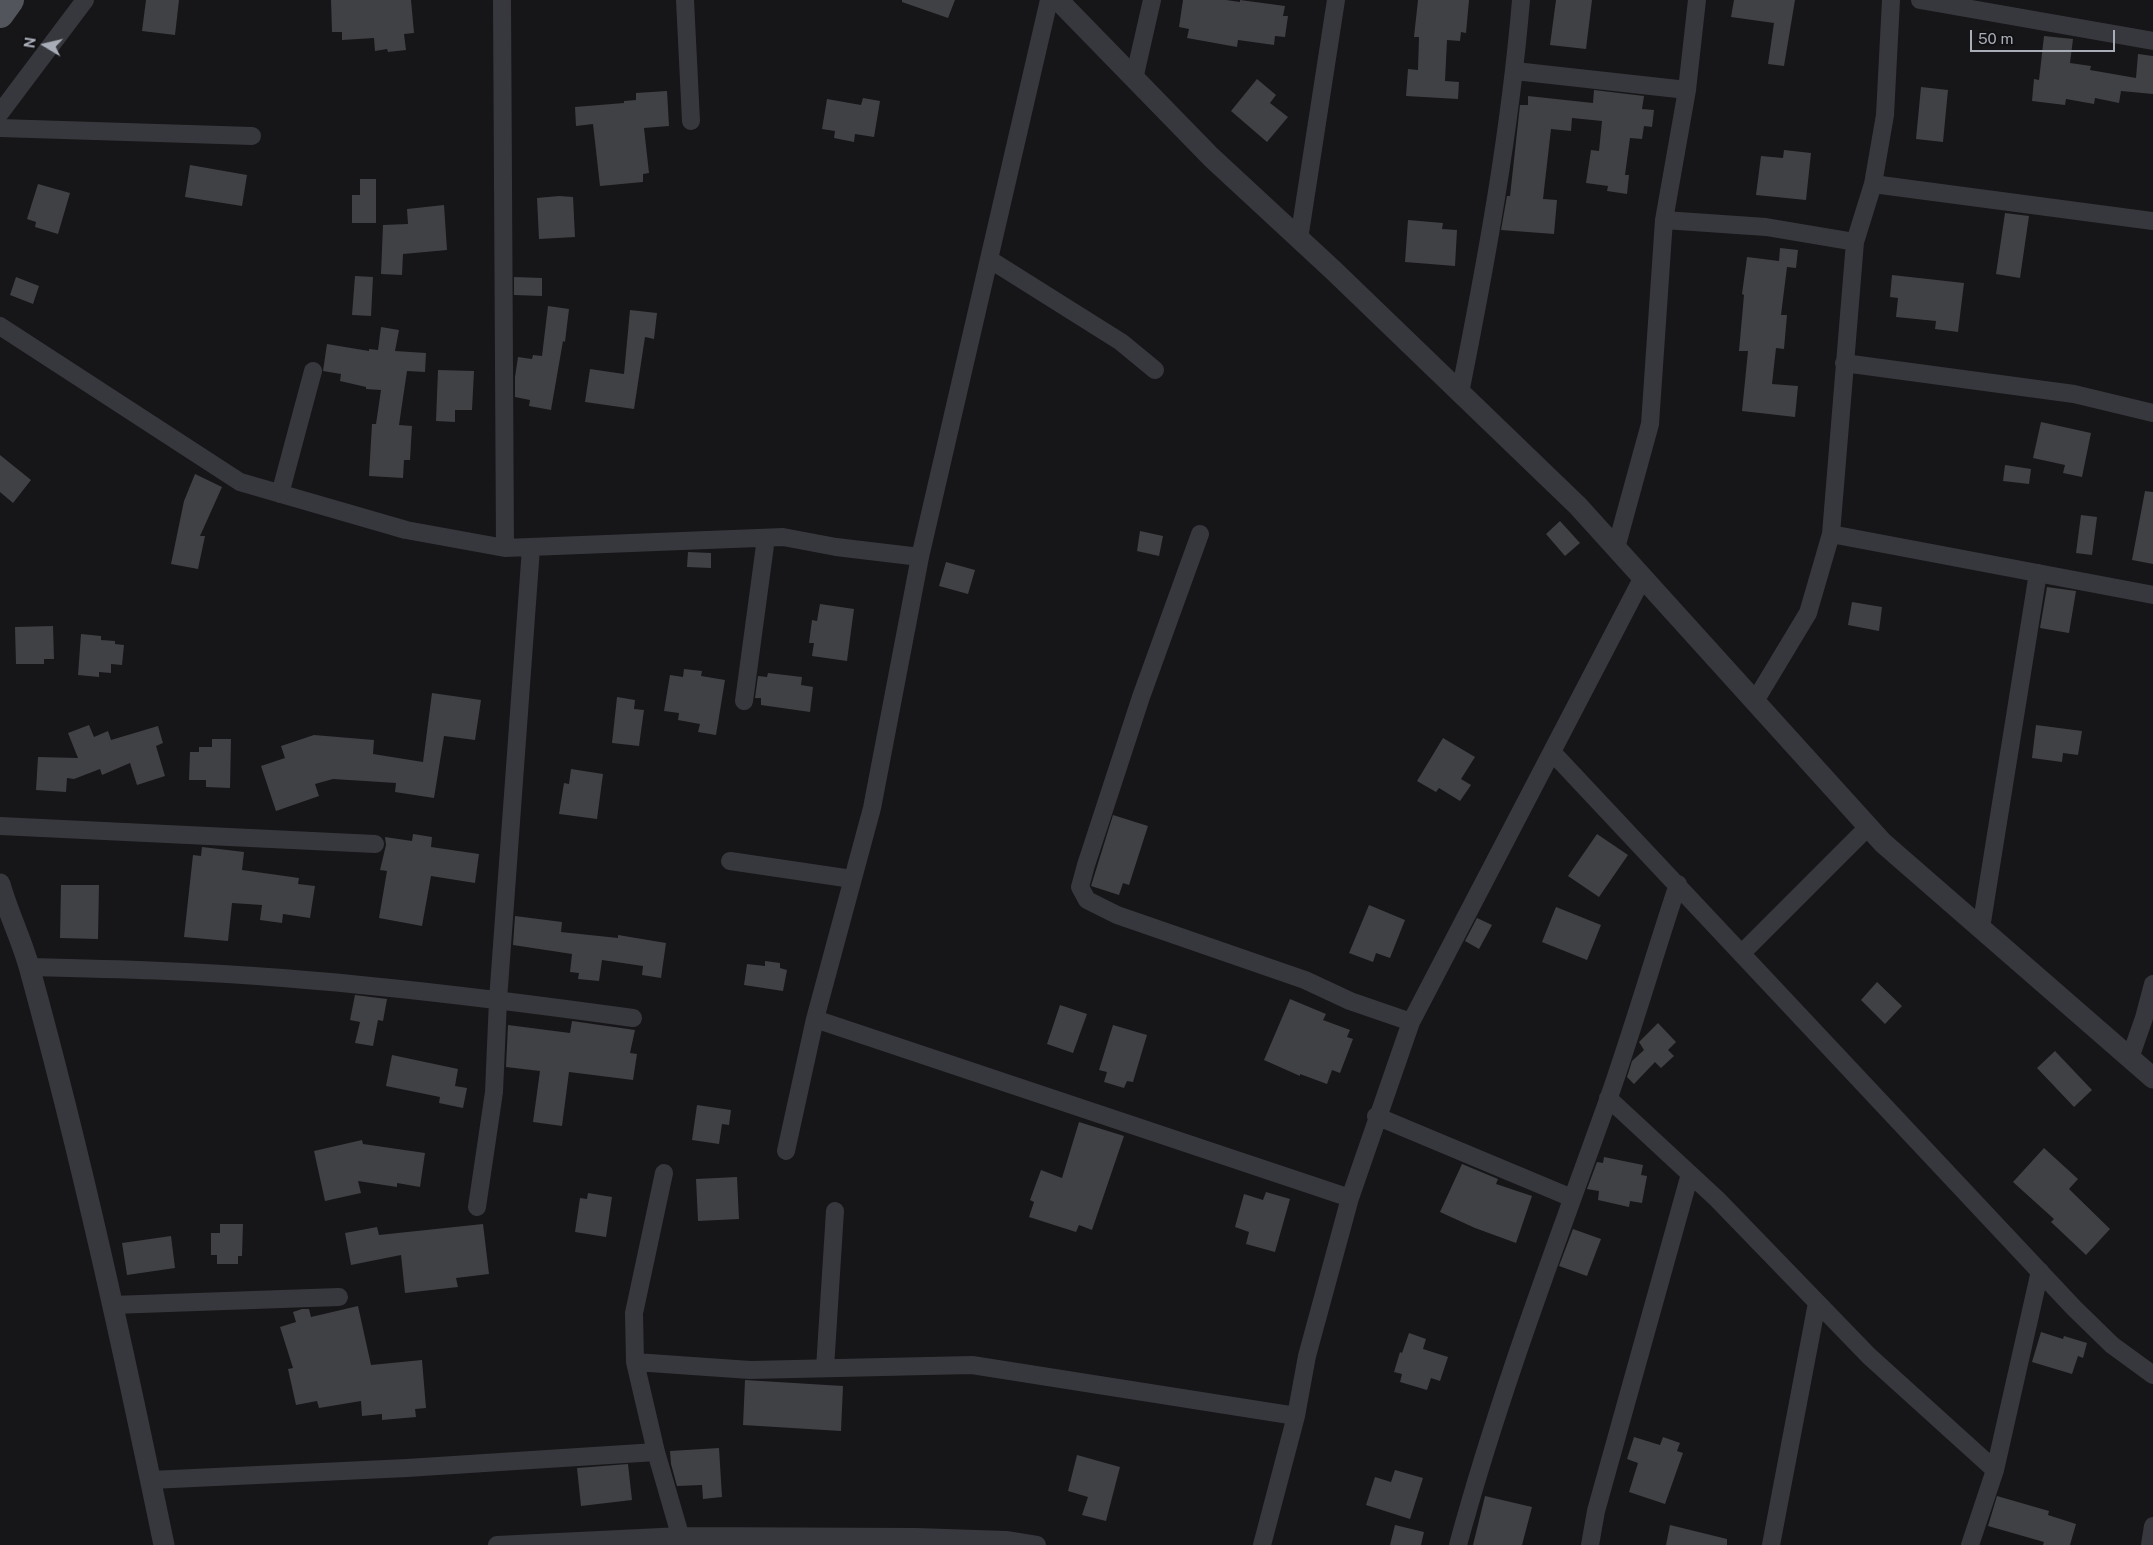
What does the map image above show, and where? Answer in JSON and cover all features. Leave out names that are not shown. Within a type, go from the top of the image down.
[{"type":"main road","points":[[0,14],[10,0]]},
{"type":"street","points":[[0,113],[85,0]]},
{"type":"street","points":[[502,0],[505,548]]},
{"type":"street","points":[[684,0],[691,121]]},
{"type":"street","points":[[786,1151],[815,1019],[872,808],[920,557],[1050,0]]},
{"type":"street","points":[[1058,0],[1211,157],[1578,506],[1883,843],[2153,1078]]},
{"type":"street","points":[[1134,79],[1152,0]]},
{"type":"street","points":[[1299,239],[1336,0]]},
{"type":"street","points":[[1460,393],[1479,296],[1515,71],[1521,0]]},
{"type":"street","points":[[1616,548],[1650,424],[1664,220],[1687,90],[1697,0]]},
{"type":"street","points":[[1755,701],[1808,613],[1830,534],[1855,242],[1873,184],[1885,115],[1891,0]]},
{"type":"street","points":[[1920,0],[2153,41]]},
{"type":"street","points":[[1515,71],[1687,90]]},
{"type":"street","points":[[0,128],[252,136]]},
{"type":"street","points":[[1873,184],[2153,221]]},
{"type":"street","points":[[1664,220],[1766,227],[1855,242]]},
{"type":"street","points":[[989,259],[1121,342],[1155,370]]},
{"type":"street","points":[[0,326],[240,482],[406,530],[505,548],[784,537],[836,547],[920,557]]},
{"type":"street","points":[[1844,363],[2074,394],[2153,413]]},
{"type":"street","points":[[280,494],[313,371]]},
{"type":"street","points":[[1200,534],[1140,697],[1080,887],[1087,900],[1117,915],[1305,980],[1350,1001],[1411,1022]]},
{"type":"street","points":[[1830,534],[2153,595]]},
{"type":"street","points":[[744,701],[766,538]]},
{"type":"street","points":[[478,1207],[494,1092],[498,1000],[531,548]]},
{"type":"street","points":[[1981,928],[2038,573]]},
{"type":"street","points":[[1262,1545],[1296,1416],[1307,1356],[1350,1198],[1376,1116],[1411,1022],[1643,577]]},
{"type":"street","points":[[1552,752],[2040,1271],[2112,1345],[2153,1375]]},
{"type":"street","points":[[0,826],[374,844]]},
{"type":"street","points":[[1742,953],[1868,826]]},
{"type":"street","points":[[730,861],[852,879]]},
{"type":"street","points":[[0,884],[29,967],[69,1120],[112,1305],[164,1545]]},
{"type":"street","points":[[1458,1545],[1480,1465],[1533,1304],[1608,1098],[1678,884]]},
{"type":"street","points":[[29,967],[168,971],[284,978],[498,1000],[633,1018]]},
{"type":"street","points":[[2130,1058],[2153,984]]},
{"type":"street","points":[[815,1019],[1350,1198]]},
{"type":"street","points":[[1608,1098],[1717,1199],[1869,1356],[1995,1470]]},
{"type":"street","points":[[1376,1116],[1572,1198]]},
{"type":"street","points":[[664,1173],[634,1313],[635,1362],[656,1452],[682,1540]]},
{"type":"street","points":[[1590,1545],[1596,1511],[1690,1174]]},
{"type":"street","points":[[825,1368],[835,1211]]},
{"type":"street","points":[[1970,1545],[1995,1470],[2040,1271]]},
{"type":"street","points":[[112,1305],[339,1298]]},
{"type":"street","points":[[1771,1545],[1818,1303]]},
{"type":"street","points":[[635,1362],[750,1370],[972,1364],[1296,1416]]},
{"type":"street","points":[[151,1480],[408,1468],[656,1452]]},
{"type":"street","points":[[2150,1545],[2153,1526]]},
{"type":"street","points":[[497,1545],[916,1537],[1037,1545]]},
{"type":"building","points":[[146,0],[179,0],[175,35],[142,31]]},
{"type":"building","points":[[331,0],[411,0],[414,33],[404,34],[406,50],[388,52],[387,49],[375,51],[374,38],[342,40],[342,32],[332,32]]},
{"type":"building","points":[[902,0],[955,0],[948,18],[902,2]]},
{"type":"building","points":[[1183,0],[1226,0],[1240,2],[1240,0],[1285,6],[1283,16],[1288,16],[1285,37],[1275,36],[1274,45],[1238,40],[1237,47],[1187,38],[1189,29],[1179,27]]},
{"type":"building","points":[[1418,0],[1469,0],[1466,33],[1461,32],[1460,41],[1447,40],[1445,81],[1459,82],[1458,99],[1406,96],[1408,69],[1418,70],[1419,37],[1414,37]]},
{"type":"building","points":[[1556,0],[1592,0],[1586,49],[1550,45]]},
{"type":"building","points":[[1734,0],[1795,0],[1784,66],[1768,64],[1774,23],[1731,17]]},
{"type":"building","points":[[2044,36],[2073,39],[2070,63],[2091,66],[2090,70],[2136,78],[2138,54],[2153,56],[2153,94],[2121,91],[2119,103],[2095,98],[2094,104],[2066,99],[2065,105],[2032,101],[2034,79],[2039,80]]},
{"type":"building","points":[[1257,79],[1276,95],[1270,103],[1288,117],[1267,142],[1231,111]]},
{"type":"building","points":[[1921,87],[1948,90],[1943,142],[1916,139]]},
{"type":"building","points":[[1594,90],[1644,96],[1642,109],[1654,110],[1652,127],[1644,126],[1642,139],[1630,138],[1625,175],[1629,175],[1627,194],[1607,191],[1608,186],[1586,183],[1591,150],[1599,151],[1602,121],[1572,118],[1571,131],[1551,129],[1543,199],[1557,200],[1554,234],[1501,230],[1507,196],[1510,196],[1520,105],[1528,105],[1528,96],[1593,103]]},
{"type":"building","points":[[667,91],[669,126],[644,128],[649,173],[643,174],[643,182],[600,186],[593,124],[576,126],[575,107],[624,103],[624,101],[636,100],[636,93]]},
{"type":"building","points":[[863,98],[880,101],[874,137],[855,134],[854,142],[834,138],[835,131],[822,129],[827,99],[861,105]]},
{"type":"building","points":[[1784,150],[1811,153],[1806,200],[1756,195],[1761,156],[1783,158]]},
{"type":"building","points":[[190,165],[247,175],[242,206],[185,197]]},
{"type":"building","points":[[360,179],[376,179],[376,223],[352,223],[352,195],[360,195]]},
{"type":"building","points":[[38,184],[70,193],[58,234],[35,227],[36,222],[27,219]]},
{"type":"building","points":[[573,197],[575,237],[539,239],[537,198]]},
{"type":"building","points":[[444,205],[447,250],[403,254],[402,275],[381,274],[383,225],[408,224],[407,209]]},
{"type":"building","points":[[2005,213],[2029,216],[2020,278],[1996,274]]},
{"type":"building","points":[[1408,220],[1443,223],[1442,229],[1457,230],[1455,266],[1405,262]]},
{"type":"building","points":[[1780,248],[1798,250],[1796,268],[1787,267],[1781,315],[1787,315],[1784,349],[1776,348],[1772,384],[1798,386],[1795,417],[1742,411],[1748,351],[1739,351],[1744,295],[1742,294],[1747,257],[1779,261]]},
{"type":"building","points":[[1892,275],[1964,283],[1958,332],[1935,329],[1936,321],[1896,317],[1898,298],[1890,297]]},
{"type":"building","points":[[355,276],[373,277],[371,316],[352,315]]},
{"type":"building","points":[[16,277],[39,286],[33,304],[10,295]]},
{"type":"building","points":[[514,277],[542,278],[542,296],[514,295]]},
{"type":"building","points":[[548,306],[569,309],[565,342],[563,341],[551,410],[529,406],[530,400],[515,397],[518,357],[532,359],[533,355],[542,356]]},
{"type":"building","points":[[630,310],[657,313],[654,339],[645,337],[634,409],[585,402],[590,369],[624,374]]},
{"type":"building","points":[[381,327],[399,330],[395,351],[426,353],[425,372],[407,371],[399,425],[412,426],[410,460],[404,460],[403,478],[369,476],[372,424],[376,424],[381,390],[366,389],[366,387],[340,381],[341,374],[323,371],[327,344],[369,351],[369,349],[378,350]]},
{"type":"building","points":[[438,370],[474,371],[472,410],[455,410],[455,422],[436,421]]},
{"type":"building","points":[[2041,422],[2091,433],[2082,477],[2063,473],[2065,465],[2033,458]]},
{"type":"building","points":[[0,455],[31,480],[13,503],[0,492]]},
{"type":"building","points":[[2005,465],[2031,469],[2029,484],[2003,481]]},
{"type":"building","points":[[195,474],[222,487],[200,536],[205,536],[198,569],[171,564],[184,501]]},
{"type":"building","points":[[2145,491],[2153,492],[2153,564],[2132,560]]},
{"type":"building","points":[[2081,515],[2097,517],[2092,555],[2076,553]]},
{"type":"building","points":[[1560,521],[1580,543],[1565,556],[1546,534]]},
{"type":"building","points":[[1140,531],[1163,536],[1159,556],[1137,551]]},
{"type":"building","points":[[688,552],[711,553],[711,568],[687,567]]},
{"type":"building","points":[[946,562],[975,570],[968,594],[939,586]]},
{"type":"building","points":[[2047,587],[2076,591],[2069,633],[2040,628]]},
{"type":"building","points":[[1852,602],[1882,607],[1879,631],[1848,625]]},
{"type":"building","points":[[820,604],[854,609],[847,661],[812,656],[814,643],[809,643],[812,620],[817,621]]},
{"type":"building","points":[[53,626],[54,659],[44,659],[44,664],[16,664],[15,627]]},
{"type":"building","points":[[81,634],[101,636],[101,640],[115,641],[115,644],[124,645],[122,665],[111,664],[111,673],[99,672],[99,677],[78,675]]},
{"type":"building","points":[[684,669],[702,671],[701,676],[725,680],[716,735],[698,732],[700,724],[678,720],[679,713],[664,711],[670,675],[683,677]]},
{"type":"building","points":[[768,673],[802,677],[801,685],[813,687],[810,712],[761,705],[761,698],[755,698],[758,676],[767,677]]},
{"type":"building","points":[[432,693],[481,700],[475,740],[444,736],[434,798],[395,792],[396,783],[333,779],[315,784],[319,796],[276,811],[261,766],[285,758],[281,746],[314,735],[374,740],[373,754],[423,762]]},
{"type":"building","points":[[617,697],[635,700],[634,709],[644,710],[639,746],[612,743]]},
{"type":"building","points":[[89,725],[94,737],[108,731],[111,740],[158,726],[163,743],[156,746],[165,776],[137,785],[130,763],[102,775],[100,769],[74,779],[67,778],[66,792],[36,790],[38,757],[78,758],[68,733]]},
{"type":"building","points":[[2036,725],[2082,731],[2078,755],[2063,753],[2062,762],[2032,758]]},
{"type":"building","points":[[1443,738],[1475,757],[1461,779],[1471,785],[1460,801],[1439,788],[1436,792],[1417,781]]},
{"type":"building","points":[[212,739],[231,739],[230,788],[206,787],[206,780],[189,780],[190,752],[199,752],[199,747],[212,747]]},
{"type":"building","points":[[571,769],[603,774],[597,819],[559,814],[564,783],[569,784]]},
{"type":"building","points":[[1113,815],[1148,826],[1129,885],[1123,883],[1119,895],[1091,886]]},
{"type":"building","points":[[413,834],[432,837],[431,847],[479,854],[475,883],[431,876],[422,926],[379,918],[387,871],[380,870],[386,845],[385,837],[412,841]]},
{"type":"building","points":[[1597,834],[1628,855],[1599,897],[1568,876]]},
{"type":"building","points":[[202,847],[244,852],[242,870],[299,878],[298,884],[315,886],[310,918],[283,914],[282,923],[260,920],[262,905],[232,903],[228,941],[184,937],[193,855],[201,856]]},
{"type":"building","points":[[61,885],[99,885],[98,939],[60,938]]},
{"type":"building","points":[[1369,905],[1405,920],[1390,958],[1376,953],[1373,962],[1349,953]]},
{"type":"building","points":[[1556,907],[1601,925],[1587,960],[1542,942]]},
{"type":"building","points":[[515,916],[562,922],[561,932],[618,938],[618,935],[666,943],[661,978],[642,975],[643,966],[602,960],[599,981],[578,979],[579,973],[570,972],[572,954],[513,945]]},
{"type":"building","points":[[1477,918],[1492,925],[1479,949],[1465,941]]},
{"type":"building","points":[[765,961],[780,963],[780,968],[787,970],[783,991],[744,985],[747,964],[765,966]]},
{"type":"building","points":[[1877,982],[1902,1006],[1885,1024],[1861,1000]]},
{"type":"building","points":[[355,995],[387,999],[383,1021],[378,1020],[373,1046],[355,1043],[360,1022],[350,1020]]},
{"type":"building","points":[[1290,999],[1326,1014],[1323,1020],[1350,1030],[1347,1037],[1353,1039],[1340,1073],[1332,1070],[1327,1084],[1300,1074],[1300,1076],[1264,1060]]},
{"type":"building","points":[[1060,1005],[1087,1014],[1073,1053],[1047,1044]]},
{"type":"building","points":[[572,1021],[635,1030],[630,1053],[637,1054],[633,1080],[569,1072],[562,1126],[533,1122],[540,1071],[506,1067],[508,1025],[570,1033]]},
{"type":"building","points":[[1658,1023],[1676,1042],[1668,1050],[1674,1056],[1661,1068],[1655,1062],[1634,1084],[1627,1077],[1632,1061],[1644,1050],[1639,1042]]},
{"type":"building","points":[[1113,1025],[1147,1035],[1133,1082],[1127,1081],[1124,1088],[1104,1082],[1107,1072],[1099,1070]]},
{"type":"building","points":[[2055,1051],[2092,1090],[2074,1107],[2037,1068]]},
{"type":"building","points":[[392,1055],[458,1069],[455,1086],[467,1088],[463,1108],[439,1103],[440,1097],[386,1086]]},
{"type":"building","points":[[697,1105],[731,1110],[729,1125],[722,1124],[719,1144],[692,1140]]},
{"type":"building","points":[[1079,1122],[1124,1136],[1092,1230],[1079,1225],[1076,1232],[1029,1217],[1034,1202],[1030,1200],[1041,1170],[1062,1178]]},
{"type":"building","points":[[362,1140],[363,1144],[425,1153],[420,1187],[397,1183],[397,1187],[358,1181],[361,1193],[325,1201],[314,1151]]},
{"type":"building","points":[[2044,1148],[2078,1179],[2069,1189],[2110,1229],[2086,1255],[2051,1222],[2054,1219],[2013,1182]]},
{"type":"building","points":[[1604,1157],[1643,1165],[1641,1175],[1647,1176],[1642,1203],[1630,1201],[1629,1207],[1598,1200],[1599,1191],[1587,1189],[1597,1162],[1603,1163]]},
{"type":"building","points":[[1462,1164],[1498,1179],[1496,1184],[1532,1196],[1516,1243],[1475,1228],[1440,1212]]},
{"type":"building","points":[[737,1177],[739,1219],[698,1221],[696,1179]]},
{"type":"building","points":[[1266,1192],[1290,1199],[1275,1252],[1246,1244],[1249,1232],[1235,1227],[1244,1194],[1263,1200]]},
{"type":"building","points":[[588,1193],[612,1197],[606,1237],[575,1232],[580,1198],[587,1199]]},
{"type":"building","points":[[220,1224],[243,1224],[242,1256],[238,1256],[238,1264],[217,1264],[217,1255],[211,1255],[211,1233],[220,1233]]},
{"type":"building","points":[[483,1224],[489,1274],[456,1278],[458,1287],[405,1293],[401,1255],[351,1265],[345,1233],[377,1227],[379,1235]]},
{"type":"building","points":[[1573,1229],[1601,1239],[1587,1276],[1559,1266]]},
{"type":"building","points":[[171,1236],[175,1268],[127,1275],[122,1243]]},
{"type":"building","points":[[358,1306],[371,1365],[422,1360],[426,1408],[415,1409],[416,1417],[382,1420],[382,1414],[362,1416],[361,1401],[319,1408],[317,1401],[296,1405],[288,1369],[293,1368],[280,1327],[296,1322],[293,1312],[302,1309],[309,1309],[311,1317]]},
{"type":"building","points":[[2041,1332],[2063,1339],[2064,1336],[2087,1343],[2083,1358],[2078,1356],[2072,1374],[2032,1362]]},
{"type":"building","points":[[1409,1333],[1426,1339],[1423,1349],[1448,1357],[1440,1381],[1431,1378],[1427,1390],[1400,1382],[1402,1374],[1394,1372],[1400,1352],[1402,1353]]},
{"type":"building","points":[[745,1380],[843,1386],[841,1431],[743,1425]]},
{"type":"building","points":[[1634,1437],[1660,1445],[1663,1437],[1680,1443],[1677,1451],[1683,1453],[1665,1504],[1629,1492],[1638,1463],[1627,1459]]},
{"type":"building","points":[[719,1448],[722,1497],[703,1499],[702,1485],[677,1486],[671,1464],[670,1451]]},
{"type":"building","points":[[1077,1455],[1120,1467],[1106,1521],[1082,1515],[1088,1497],[1068,1491]]},
{"type":"building","points":[[628,1464],[632,1500],[581,1506],[577,1468]]},
{"type":"building","points":[[1395,1470],[1423,1478],[1410,1519],[1366,1505],[1375,1477],[1391,1482]]},
{"type":"building","points":[[1485,1496],[1532,1507],[1522,1545],[1473,1545]]},
{"type":"building","points":[[1997,1496],[2049,1511],[2048,1515],[2076,1524],[2070,1545],[2043,1545],[2044,1542],[1988,1526]]},
{"type":"building","points":[[1395,1525],[1424,1532],[1421,1545],[1390,1545]]},
{"type":"building","points":[[1670,1525],[1727,1539],[1727,1545],[1666,1545]]}]
